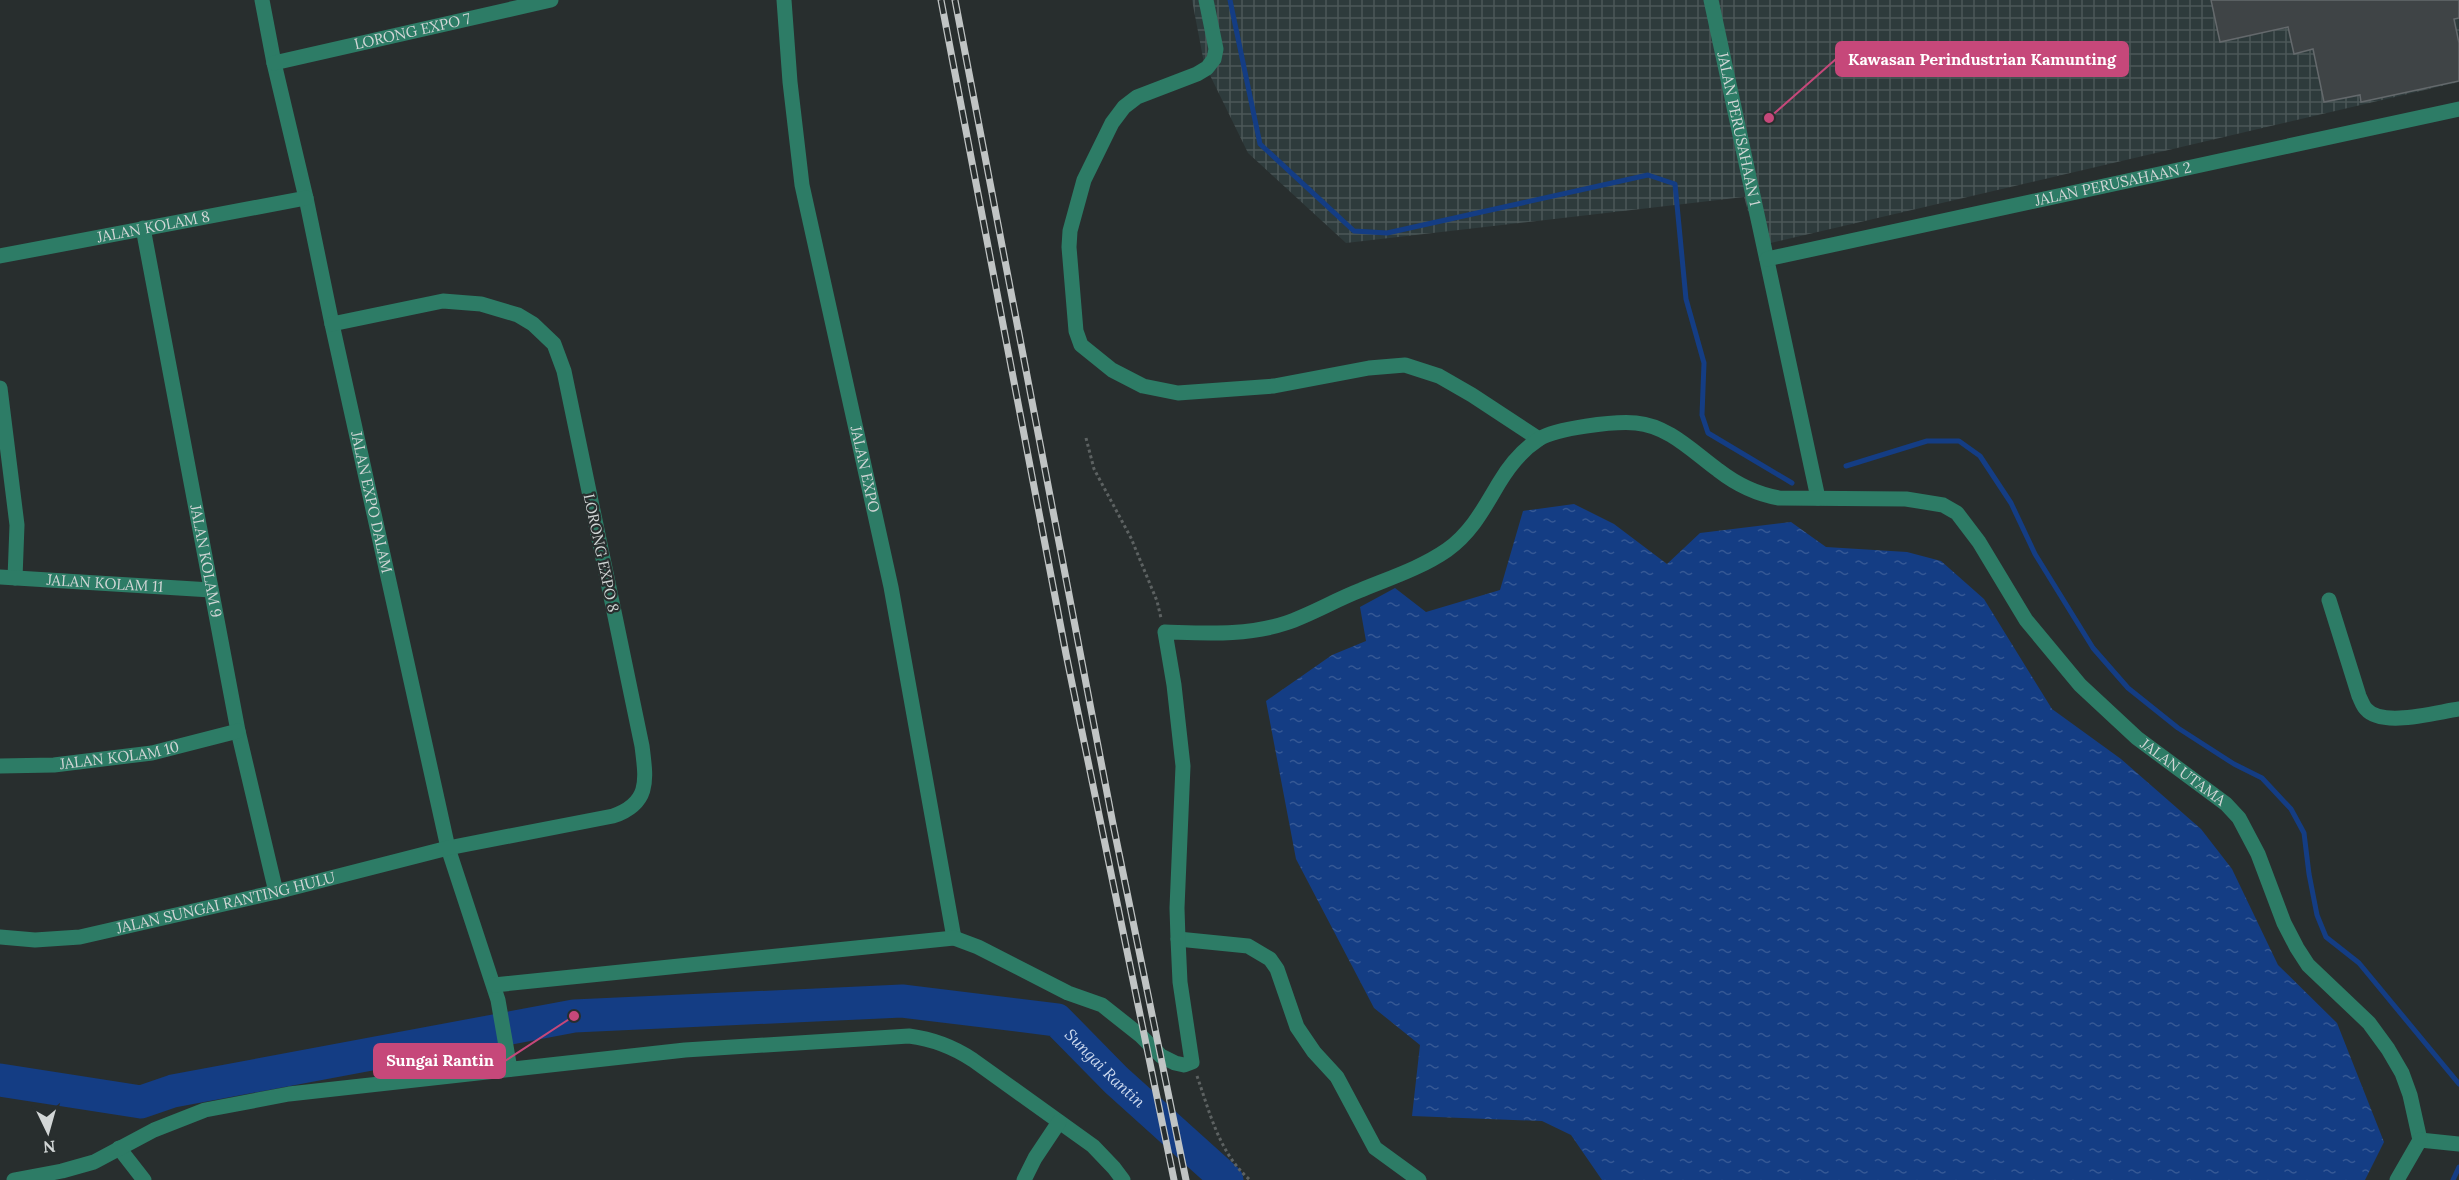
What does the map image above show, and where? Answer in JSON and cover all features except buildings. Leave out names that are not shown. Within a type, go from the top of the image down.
[{"type":"street","name":"JALAN EXPO DALAM","points":[[262,0],[448,848],[496,993],[510,1070]]},
{"type":"street","name":"LORONG EXPO 7","points":[[274,63],[551,0]]},
{"type":"street","name":"JALAN EXPO","points":[[784,0],[789,72],[802,184],[889,576],[954,938]]},
{"type":"street","points":[[496,993],[954,938],[978,947],[1068,993],[1102,1005],[1141,1036],[1161,1056],[1184,1065],[1192,1062],[1180,982],[1178,939],[1183,766],[1174,685],[1165,632],[1236,633],[1268,628],[1311,613],[1354,592],[1421,566],[1464,536],[1476,522],[1514,461],[1539,439],[1472,395],[1438,376],[1405,365],[1369,368],[1274,386],[1178,393],[1143,386],[1112,370],[1093,357],[1081,345],[1076,331],[1069,247],[1070,231],[1084,180],[1112,123],[1124,107],[1137,98],[1207,68],[1214,59],[1216,49],[1206,0]]},
{"type":"street","name":"JALAN PERUSAHAAN 1","points":[[1711,0],[1818,498]]},
{"type":"street","name":"JALAN PERUSAHAAN 2","points":[[1767,259],[2459,109]]},
{"type":"street","name":"JALAN KOLAM 8","points":[[0,256],[306,198]]},
{"type":"street","name":"JALAN KOLAM 9","points":[[143,228],[238,731],[276,892]]},
{"type":"street","name":"LORONG EXPO 8","points":[[332,324],[442,301],[481,304],[518,315],[533,324],[554,344],[564,371],[642,746],[644,788],[638,801],[627,811],[613,816],[448,848]]},
{"type":"street","points":[[0,388],[17,525],[8,577]]},
{"type":"street","name":"JALAN UTAMA","points":[[1539,439],[1552,433],[1589,426],[1637,423],[1670,434],[1719,472],[1763,495],[1779,498],[1858,497],[1929,501],[1943,505],[1957,513],[1979,542],[2026,620],[2080,685],[2137,738],[2226,804],[2239,819],[2258,854],[2284,923],[2297,948],[2308,965],[2369,1023],[2402,1073],[2410,1095],[2420,1140]]},
{"type":"street","name":"JALAN KOLAM 11","points":[[8,577],[211,590]]},
{"type":"street","points":[[2330,600],[2359,696],[2367,711],[2382,717],[2403,718],[2459,709]]},
{"type":"street","name":"JALAN KOLAM 10","points":[[0,766],[54,765],[152,753],[238,731]]},
{"type":"street","name":"JALAN SUNGAI RANTING HULU","points":[[0,937],[35,940],[80,937],[276,892],[448,848]]},
{"type":"street","points":[[1178,939],[1248,946],[1270,959],[1277,969],[1297,1027],[1314,1052],[1337,1077],[1375,1148],[1419,1180]]},
{"type":"street","points":[[0,1180],[62,1172],[94,1162],[154,1130],[205,1110],[289,1094],[685,1050],[909,1036],[928,1038],[953,1047],[1093,1146],[1123,1180]]},
{"type":"street","points":[[1024,1180],[1035,1158],[1059,1122]]},
{"type":"street","points":[[2397,1180],[2420,1140],[2455,1143]]},
{"type":"street","points":[[119,1148],[144,1180]]},
{"type":"path","points":[[1086,438],[1094,468],[1131,538],[1157,600],[1165,632]]},
{"type":"path","points":[[1192,1062],[1223,1147],[1250,1180]]},
{"type":"shaded area","points":[[1192,0],[2459,0],[2459,82],[1758,246],[1744,197],[1346,243],[1248,153],[1204,63]]},
{"type":"water","points":[[1574,504],[1614,524],[1667,564],[1700,533],[1791,522],[1826,547],[1907,552],[1941,561],[1984,599],[2052,709],[2121,759],[2201,829],[2232,869],[2278,965],[2337,1023],[2384,1142],[2365,1180],[1602,1180],[1571,1135],[1542,1121],[1412,1116],[1420,1045],[1374,1008],[1296,859],[1266,701],[1332,655],[1366,641],[1360,607],[1395,588],[1426,612],[1500,590],[1523,511]]},
{"type":"waterway","points":[[1230,0],[1260,144],[1354,231],[1387,233],[1648,175],[1675,184],[1686,299],[1704,363],[1702,415],[1708,433],[1792,483]]},
{"type":"waterway","points":[[1846,466],[1927,441],[1959,441],[1980,456],[2011,503],[2035,554],[2093,648],[2128,688],[2178,728],[2234,764],[2262,778],[2291,809],[2304,833],[2317,915],[2326,937],[2359,963],[2459,1084]]},
{"type":"waterway","name":"Sungai Rantin","points":[[0,1080],[141,1102],[173,1091],[574,1016],[902,1001],[1057,1020],[1116,1080],[1227,1180]]},
{"type":"waterway","points":[[2453,1180],[2459,1167]]},
{"type":"railway","points":[[941,0],[1066,654],[1174,1180]]},
{"type":"railway","points":[[955,0],[1113,824],[1186,1180]]},
{"type":"place","name":"Kawasan Perindustrian Kamunting","points":[[1769,118]]},
{"type":"place","name":"Sungai Rantin","points":[[574,1016]]}]
